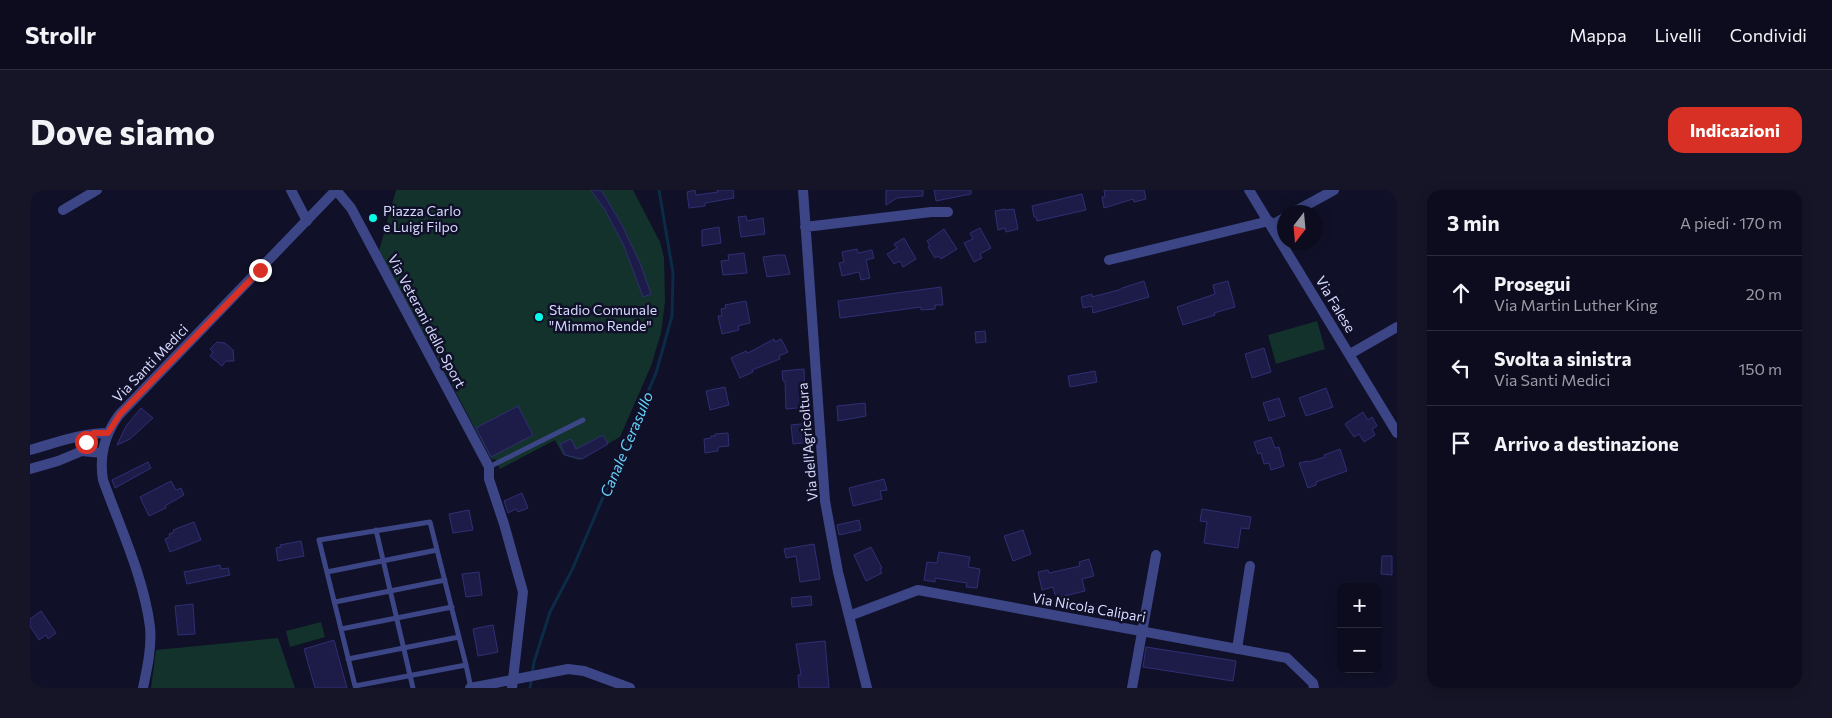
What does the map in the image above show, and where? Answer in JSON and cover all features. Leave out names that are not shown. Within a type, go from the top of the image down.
[{"type":"street","points":[[63,210],[97,190]]},
{"type":"street","points":[[291,190],[307,221]]},
{"type":"street","name":"Via Santi Medici","points":[[143,688],[148,663],[150,628],[141,587],[103,480],[101,468],[102,453],[108,433],[120,414],[336,190]]},
{"type":"street","name":"Via Veterani dello Sport","points":[[336,190],[351,208],[489,468],[489,479],[523,592],[512,684]]},
{"type":"street","name":"Via dell'Agricoltura","points":[[802,190],[825,501],[838,572],[867,688]]},
{"type":"street","name":"Via Falese","points":[[1249,190],[1397,433]]},
{"type":"street","points":[[1307,205],[1334,190]]},
{"type":"street","points":[[805,227],[931,212],[948,212]]},
{"type":"street","points":[[1109,260],[1277,220]]},
{"type":"street","points":[[1350,354],[1397,327]]},
{"type":"street","points":[[30,450],[94,433],[108,433]]},
{"type":"street","points":[[82,451],[86,442],[94,433]]},
{"type":"street","points":[[30,468],[58,461],[82,451],[102,453]]},
{"type":"street","points":[[1132,688],[1156,555]]},
{"type":"street","points":[[1236,649],[1250,566]]},
{"type":"street","name":"Via Nicola Calipari","points":[[849,616],[918,590],[1287,658],[1314,683],[1314,688]]},
{"type":"street","points":[[470,688],[512,684],[546,672],[568,669],[584,672],[630,688]]},
{"type":"lane","points":[[489,468],[583,420]]},
{"type":"lane","points":[[466,664],[356,687],[319,540],[430,522],[466,664],[470,688]]},
{"type":"lane","points":[[376,530],[413,688]]},
{"type":"lane","points":[[327,572],[437,550]]},
{"type":"lane","points":[[335,602],[445,580]]},
{"type":"lane","points":[[341,629],[452,607]]},
{"type":"lane","points":[[348,659],[459,637]]},
{"type":"green space","name":"Stadio Comunale \"Mimmo Rende\"","points":[[396,190],[633,190],[660,242],[664,257],[665,301],[661,333],[651,366],[620,437],[579,460],[563,455],[555,440],[500,469],[495,459],[492,460],[490,457],[437,357],[438,354],[435,348],[432,348],[431,340],[427,340],[379,251]]},
{"type":"green space","points":[[1317,321],[1325,349],[1276,364],[1268,335]]},
{"type":"green space","points":[[321,622],[325,637],[290,647],[286,631]]},
{"type":"green space","points":[[278,638],[295,688],[151,688],[156,650]]},
{"type":"building","points":[[591,190],[601,190],[621,223],[640,263],[651,294],[643,297],[624,246],[605,210]]},
{"type":"building","points":[[695,190],[696,195],[718,192],[717,190],[733,190],[734,198],[705,203],[705,206],[689,208],[687,192]]},
{"type":"building","points":[[886,190],[923,190],[923,196],[897,198],[886,205]]},
{"type":"building","points":[[934,190],[971,190],[971,194],[936,201]]},
{"type":"building","points":[[1104,190],[1144,190],[1146,199],[1134,202],[1133,199],[1104,208],[1102,197],[1105,197]]},
{"type":"building","points":[[1082,194],[1086,210],[1037,221],[1036,217],[1034,217],[1032,206]]},
{"type":"building","points":[[1014,209],[1018,229],[1006,232],[1005,228],[998,230],[995,211]]},
{"type":"building","points":[[746,216],[747,221],[763,218],[765,234],[741,237],[738,217]]},
{"type":"building","points":[[719,227],[721,243],[702,246],[702,230]]},
{"type":"building","points":[[980,228],[991,248],[980,254],[982,258],[974,262],[964,243],[973,239],[970,233]]},
{"type":"building","points":[[944,229],[957,249],[941,259],[939,256],[935,258],[928,247],[930,246],[927,241]]},
{"type":"building","points":[[904,238],[916,259],[903,267],[900,261],[894,264],[887,254],[897,248],[894,244]]},
{"type":"building","points":[[857,249],[858,253],[872,250],[874,258],[866,260],[870,278],[861,280],[859,272],[842,276],[839,263],[844,262],[842,252]]},
{"type":"building","points":[[744,253],[747,273],[723,275],[721,261],[729,260],[728,255]]},
{"type":"building","points":[[785,255],[790,274],[767,277],[763,257]]},
{"type":"building","points":[[1144,281],[1149,297],[1093,313],[1092,306],[1083,308],[1081,297],[1092,294],[1092,297]]},
{"type":"building","points":[[1228,281],[1235,307],[1183,325],[1177,307],[1215,294],[1213,285]]},
{"type":"building","points":[[941,287],[943,305],[935,305],[935,309],[921,310],[921,307],[840,318],[838,301]]},
{"type":"building","points":[[746,301],[750,323],[738,326],[739,330],[722,334],[718,316],[722,316],[721,309],[726,308],[725,305]]},
{"type":"building","points":[[985,331],[986,342],[976,343],[975,332]]},
{"type":"building","points":[[774,339],[775,342],[781,339],[788,352],[779,356],[780,359],[752,370],[753,372],[740,378],[731,358],[746,351],[748,353]]},
{"type":"building","points":[[217,342],[225,343],[233,350],[234,361],[226,361],[222,366],[210,356],[213,352],[210,349]]},
{"type":"building","points":[[1264,348],[1271,372],[1252,378],[1245,354]]},
{"type":"building","points":[[804,369],[805,399],[807,398],[808,407],[786,409],[785,381],[783,381],[782,371]]},
{"type":"building","points":[[1095,371],[1097,382],[1070,387],[1068,376]]},
{"type":"building","points":[[725,387],[729,405],[710,410],[706,391]]},
{"type":"building","points":[[1326,388],[1333,407],[1306,416],[1299,398]]},
{"type":"building","points":[[1279,398],[1285,416],[1269,421],[1263,403]]},
{"type":"building","points":[[865,403],[866,416],[838,421],[837,406]]},
{"type":"building","points":[[518,406],[533,435],[491,457],[476,428]]},
{"type":"building","points":[[141,408],[153,418],[130,439],[117,445],[126,426]]},
{"type":"building","points":[[1363,412],[1368,420],[1372,417],[1377,426],[1372,429],[1375,435],[1364,442],[1359,434],[1354,437],[1345,424]]},
{"type":"building","points":[[810,423],[812,442],[793,444],[791,425]]},
{"type":"building","points":[[728,433],[729,446],[718,447],[718,451],[705,453],[704,439],[711,438],[715,434]]},
{"type":"building","points":[[603,435],[608,444],[582,459],[565,455],[560,444],[571,439],[576,449]]},
{"type":"building","points":[[1271,437],[1275,448],[1279,447],[1284,466],[1271,470],[1269,463],[1264,464],[1261,453],[1258,454],[1254,442]]},
{"type":"building","points":[[1340,449],[1347,471],[1316,482],[1316,485],[1308,488],[1299,463],[1325,457],[1324,455]]},
{"type":"building","points":[[148,462],[151,468],[115,488],[112,480]]},
{"type":"building","points":[[884,479],[887,490],[880,491],[882,499],[853,506],[849,488]]},
{"type":"building","points":[[171,481],[176,490],[181,488],[184,495],[165,506],[166,508],[149,516],[140,497]]},
{"type":"building","points":[[522,493],[528,508],[518,512],[516,509],[508,513],[504,501]]},
{"type":"building","points":[[1202,509],[1251,517],[1249,529],[1241,528],[1238,548],[1204,543],[1207,522],[1200,521]]},
{"type":"building","points":[[469,510],[473,530],[453,533],[449,514]]},
{"type":"building","points":[[859,520],[861,530],[839,535],[837,525]]},
{"type":"building","points":[[194,522],[201,540],[170,552],[165,539],[170,537],[169,534],[174,532],[173,530]]},
{"type":"building","points":[[1023,530],[1031,554],[1013,561],[1004,536]]},
{"type":"building","points":[[301,541],[304,556],[278,561],[276,548],[281,547],[280,545]]},
{"type":"building","points":[[814,544],[820,579],[800,582],[796,556],[786,558],[784,549]]},
{"type":"building","points":[[871,547],[882,568],[880,569],[882,573],[866,581],[854,555]]},
{"type":"building","points":[[939,552],[970,557],[968,567],[980,569],[977,588],[966,587],[967,583],[935,578],[935,582],[924,580],[927,562],[937,563]]},
{"type":"building","points":[[1382,556],[1392,556],[1392,575],[1381,574]]},
{"type":"building","points":[[1089,559],[1094,576],[1082,579],[1085,591],[1056,598],[1053,587],[1042,590],[1038,572],[1048,570],[1049,573],[1080,566],[1079,562]]},
{"type":"building","points":[[220,565],[221,569],[228,568],[230,575],[187,584],[184,572]]},
{"type":"building","points":[[479,572],[482,595],[466,597],[462,574]]},
{"type":"building","points":[[811,596],[812,605],[792,607],[791,598]]},
{"type":"building","points":[[193,604],[195,634],[178,635],[175,606]]},
{"type":"building","points":[[41,611],[56,633],[48,639],[46,635],[39,640],[30,626],[30,619]]},
{"type":"building","points":[[493,625],[498,652],[478,656],[473,629]]},
{"type":"building","points":[[334,640],[347,688],[315,688],[304,649]]},
{"type":"building","points":[[825,641],[829,688],[799,688],[798,675],[801,675],[796,644]]},
{"type":"building","points":[[1146,647],[1236,661],[1233,681],[1143,667]]},
{"type":"waterway","name":"Canale Cerasullo","points":[[530,688],[534,662],[550,612],[572,570],[656,373],[672,316],[673,273],[659,190]]},
{"type":"place","name":"Piazza Carlo e Luigi Filpo","points":[[373,218]]},
{"type":"place","name":"Stadio Comunale \"Mimmo Rende\"","points":[[539,317]]},
{"type":"route","points":[[86,442],[94,433],[108,433],[120,414],[260,270]]}]
